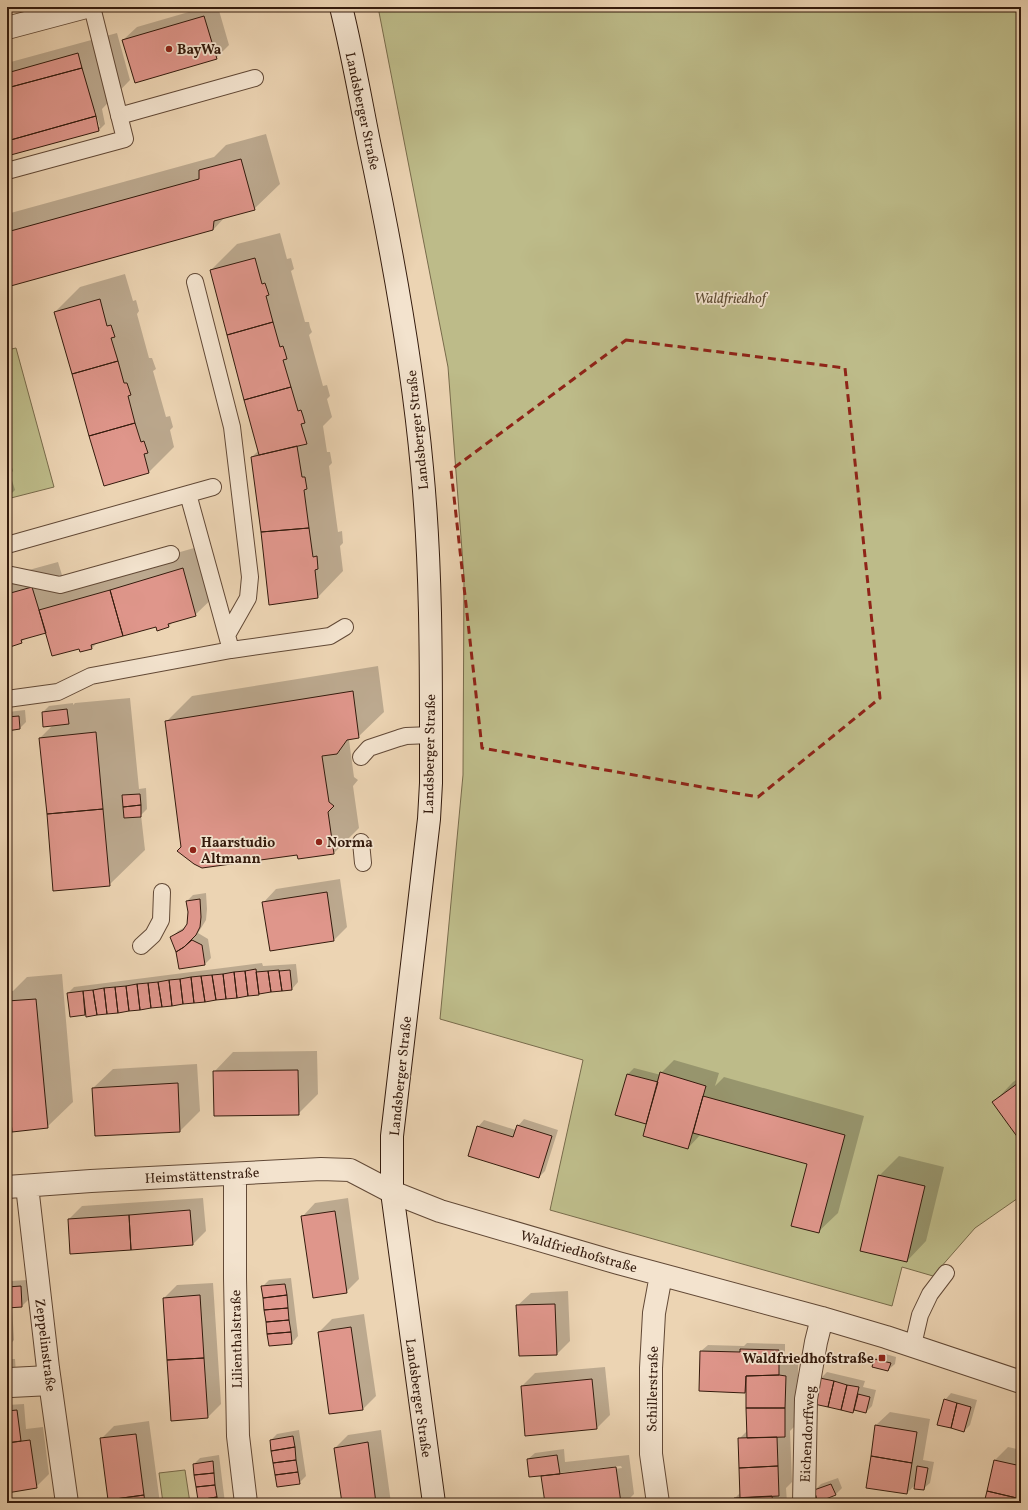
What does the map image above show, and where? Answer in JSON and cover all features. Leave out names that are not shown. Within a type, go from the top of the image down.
[{"type":"street","points":[[7,28],[54,11],[86,7]]},
{"type":"street","name":"Landsberger Straße","points":[[340,7],[382,203],[411,370],[422,469],[428,560],[431,735],[429,819],[392,1136],[392,1192],[434,1503]]},
{"type":"street","name":"Heimstättenstraße","points":[[17,1186],[234,1174],[350,1170],[392,1192]]},
{"type":"street","name":"Lilienthalstraße","points":[[234,1174],[238,1436],[246,1503]]},
{"type":"street","name":"Zeppelinstraße","points":[[17,1186],[50,1380],[67,1503]]},
{"type":"street","name":"Waldfriedhofstraße","points":[[392,1192],[440,1211],[661,1275],[822,1318],[913,1345],[1021,1382]]},
{"type":"street","name":"Schillerstraße","points":[[658,1503],[651,1454],[651,1382],[654,1313],[661,1275]]},
{"type":"street","name":"Eichendorffweg","points":[[804,1503],[806,1399],[816,1342],[822,1318]]},
{"type":"lane","points":[[7,172],[125,139],[92,7]]},
{"type":"lane","points":[[120,116],[255,78]]},
{"type":"lane","points":[[195,282],[232,427],[250,577],[248,598],[229,642]]},
{"type":"lane","points":[[7,545],[213,487]]},
{"type":"lane","points":[[188,494],[229,642]]},
{"type":"lane","points":[[7,574],[60,586],[171,554]]},
{"type":"lane","points":[[7,699],[58,692],[91,676],[229,642],[330,636],[345,627]]},
{"type":"lane","points":[[361,757],[369,748],[399,738],[406,736],[431,735]]},
{"type":"lane","points":[[361,842],[363,863]]},
{"type":"lane","points":[[140,946],[153,935],[161,920],[162,892]]},
{"type":"lane","points":[[913,1345],[920,1315],[930,1294],[946,1273]]},
{"type":"lane","points":[[10,1383],[50,1380]]},
{"type":"highlighted area","points":[[626,340],[845,368],[880,698],[758,797],[482,748],[451,470]]},
{"type":"green space","name":"Waldfriedhof","points":[[378,7],[1021,7],[1021,1196],[975,1228],[933,1276],[902,1267],[892,1306],[550,1210],[583,1060],[440,1019],[463,775],[464,577],[448,367]]},
{"type":"green space","points":[[16,348],[54,487],[7,499],[7,350]]},
{"type":"green space","points":[[185,1470],[190,1503],[163,1503],[159,1473]]},
{"type":"building","name":"BayWa","points":[[204,16],[217,59],[135,83],[122,40]]},
{"type":"building","points":[[78,53],[82,68],[7,88],[7,73]]},
{"type":"building","points":[[82,68],[96,116],[7,141],[7,88]]},
{"type":"building","points":[[96,116],[99,131],[7,156],[7,141]]},
{"type":"building","points":[[241,159],[255,210],[214,221],[213,230],[7,287],[7,232],[199,179],[199,170]]},
{"type":"building","points":[[255,258],[262,284],[265,283],[269,295],[266,296],[273,322],[227,335],[210,270]]},
{"type":"building","points":[[100,299],[107,326],[111,325],[115,337],[111,338],[118,361],[72,374],[54,312]]},
{"type":"building","points":[[273,322],[280,347],[283,346],[287,359],[283,360],[291,387],[244,400],[227,335]]},
{"type":"building","points":[[118,361],[124,383],[127,383],[131,395],[128,396],[135,423],[89,436],[72,374]]},
{"type":"building","points":[[291,387],[298,411],[301,410],[305,423],[301,424],[307,444],[259,455],[244,400]]},
{"type":"building","points":[[135,423],[141,442],[144,441],[148,453],[144,454],[149,473],[104,486],[89,436]]},
{"type":"building","points":[[297,446],[302,477],[305,477],[307,489],[304,490],[309,528],[261,532],[251,457]]},
{"type":"building","points":[[309,528],[313,557],[317,556],[318,569],[315,570],[318,598],[269,605],[261,532]]},
{"type":"building","points":[[183,568],[196,616],[168,624],[169,627],[157,631],[156,627],[123,636],[110,590]]},
{"type":"building","points":[[32,587],[46,633],[21,640],[22,643],[10,647],[9,643],[7,644],[7,594]]},
{"type":"building","points":[[110,590],[123,636],[91,645],[92,649],[80,652],[79,649],[52,656],[39,610]]},
{"type":"building","points":[[353,691],[359,738],[347,740],[337,754],[322,756],[329,802],[334,806],[328,812],[334,854],[298,859],[297,855],[202,868],[177,851],[181,847],[165,721]]},
{"type":"building","points":[[67,709],[69,724],[43,727],[42,712]]},
{"type":"building","points":[[19,716],[20,729],[7,731],[7,717]]},
{"type":"building","points":[[96,732],[103,809],[47,814],[39,738]]},
{"type":"building","points":[[140,794],[141,805],[123,807],[122,795]]},
{"type":"building","points":[[141,805],[141,817],[124,818],[123,807]]},
{"type":"building","points":[[103,809],[110,886],[53,891],[47,814]]},
{"type":"building","points":[[327,892],[334,941],[270,951],[262,902]]},
{"type":"building","points":[[200,899],[200,927],[196,935],[184,947],[176,952],[170,937],[183,930],[187,924],[188,912],[186,901]]},
{"type":"building","points":[[192,940],[202,945],[205,965],[179,969],[176,952]]},
{"type":"building","points":[[256,969],[259,995],[248,996],[245,971]]},
{"type":"building","points":[[279,970],[282,991],[271,992],[268,971]]},
{"type":"building","points":[[290,970],[292,990],[282,991],[279,971]]},
{"type":"building","points":[[245,971],[248,996],[237,998],[234,972]]},
{"type":"building","points":[[268,971],[271,992],[259,994],[256,972]]},
{"type":"building","points":[[234,972],[237,998],[226,999],[223,974]]},
{"type":"building","points":[[223,974],[226,999],[216,1000],[212,975]]},
{"type":"building","points":[[212,975],[216,1000],[205,1002],[201,976]]},
{"type":"building","points":[[201,976],[205,1002],[194,1003],[191,977]]},
{"type":"building","points":[[191,977],[194,1003],[183,1004],[180,979]]},
{"type":"building","points":[[180,979],[183,1004],[172,1006],[169,980]]},
{"type":"building","points":[[169,980],[172,1006],[162,1007],[158,982]]},
{"type":"building","points":[[158,982],[162,1007],[151,1008],[148,983]]},
{"type":"building","points":[[148,983],[151,1008],[140,1010],[137,984]]},
{"type":"building","points":[[137,984],[140,1010],[129,1011],[126,986]]},
{"type":"building","points":[[126,986],[129,1011],[118,1013],[115,987]]},
{"type":"building","points":[[115,987],[118,1013],[107,1014],[104,988]]},
{"type":"building","points":[[104,988],[107,1014],[97,1015],[93,990]]},
{"type":"building","points":[[93,990],[97,1015],[86,1017],[83,991]]},
{"type":"building","points":[[83,991],[85,1015],[70,1017],[67,993]]},
{"type":"building","points":[[36,999],[48,1128],[12,1132],[7,1077],[7,1001]]},
{"type":"building","points":[[298,1070],[299,1115],[214,1116],[213,1071]]},
{"type":"building","points":[[660,1072],[706,1086],[688,1149],[643,1136]]},
{"type":"building","points":[[627,1074],[658,1082],[646,1124],[615,1115]]},
{"type":"building","points":[[1021,1081],[1021,1142],[992,1102]]},
{"type":"building","points":[[178,1083],[180,1132],[95,1136],[92,1088]]},
{"type":"building","points":[[703,1096],[845,1135],[819,1233],[791,1226],[807,1164],[693,1133]]},
{"type":"building","points":[[517,1125],[552,1136],[539,1178],[468,1156],[477,1126],[513,1137]]},
{"type":"building","points":[[878,1175],[925,1186],[907,1262],[860,1251]]},
{"type":"building","points":[[190,1210],[193,1245],[131,1250],[129,1215]]},
{"type":"building","points":[[335,1211],[347,1293],[313,1298],[301,1216]]},
{"type":"building","points":[[129,1215],[131,1250],[70,1254],[68,1219]]},
{"type":"building","points":[[285,1284],[287,1295],[263,1298],[261,1286]]},
{"type":"building","points":[[21,1286],[22,1307],[7,1308],[7,1287]]},
{"type":"building","points":[[200,1295],[204,1358],[167,1360],[163,1298]]},
{"type":"building","points":[[287,1295],[288,1308],[264,1310],[263,1298]]},
{"type":"building","points":[[555,1304],[557,1355],[519,1356],[516,1305]]},
{"type":"building","points":[[288,1308],[289,1320],[266,1322],[264,1310]]},
{"type":"building","points":[[289,1320],[291,1332],[267,1334],[266,1322]]},
{"type":"building","points":[[351,1327],[363,1410],[329,1414],[318,1332]]},
{"type":"building","points":[[291,1332],[292,1344],[269,1346],[267,1334]]},
{"type":"building","points":[[740,1349],[779,1350],[779,1375],[746,1376],[745,1393],[699,1391],[700,1351],[740,1352]]},
{"type":"building","points":[[204,1358],[208,1418],[171,1421],[167,1360]]},
{"type":"building","points":[[874,1359],[891,1363],[888,1371],[872,1367]]},
{"type":"building","points":[[746,1376],[786,1376],[785,1408],[746,1408]]},
{"type":"building","points":[[820,1378],[834,1381],[828,1407],[814,1404]]},
{"type":"building","points":[[592,1379],[597,1429],[525,1436],[521,1386]]},
{"type":"building","points":[[834,1381],[847,1385],[841,1410],[828,1407]]},
{"type":"building","points":[[847,1385],[859,1387],[853,1413],[841,1410]]},
{"type":"building","points":[[858,1394],[870,1397],[866,1413],[854,1410]]},
{"type":"building","points":[[944,1399],[957,1403],[951,1428],[937,1425]]},
{"type":"building","points":[[957,1403],[971,1407],[964,1432],[951,1428]]},
{"type":"building","points":[[746,1408],[785,1408],[785,1437],[747,1438]]},
{"type":"building","points":[[17,1410],[21,1441],[7,1443],[7,1411]]},
{"type":"building","points":[[875,1425],[917,1432],[912,1463],[871,1456]]},
{"type":"building","points":[[136,1434],[144,1495],[108,1500],[100,1438]]},
{"type":"building","points":[[293,1436],[295,1447],[271,1451],[270,1440]]},
{"type":"building","points":[[777,1437],[778,1466],[739,1468],[738,1438]]},
{"type":"building","points":[[30,1440],[37,1488],[7,1493],[7,1443]]},
{"type":"building","points":[[368,1442],[376,1503],[342,1503],[334,1448]]},
{"type":"building","points":[[295,1447],[296,1460],[273,1463],[271,1451]]},
{"type":"building","points":[[557,1455],[560,1474],[529,1477],[527,1459]]},
{"type":"building","points":[[871,1456],[912,1463],[907,1494],[866,1488]]},
{"type":"building","points":[[296,1460],[298,1472],[275,1475],[273,1463]]},
{"type":"building","points":[[994,1460],[1021,1466],[1021,1499],[987,1491]]},
{"type":"building","points":[[213,1461],[214,1473],[194,1475],[193,1464]]},
{"type":"building","points":[[778,1466],[779,1496],[740,1498],[739,1468]]},
{"type":"building","points":[[917,1466],[928,1468],[924,1490],[914,1489]]},
{"type":"building","points":[[616,1467],[621,1503],[545,1503],[541,1476]]},
{"type":"building","points":[[298,1472],[300,1484],[277,1487],[275,1475]]},
{"type":"building","points":[[214,1473],[215,1485],[196,1487],[194,1475]]},
{"type":"building","points":[[831,1484],[836,1495],[818,1502],[814,1490]]},
{"type":"building","points":[[215,1485],[217,1497],[198,1500],[196,1487]]},
{"type":"building","points":[[987,1491],[1021,1499],[1021,1503],[984,1503]]},
{"type":"building","points":[[144,1495],[145,1503],[109,1503],[108,1500]]},
{"type":"building","points":[[772,1496],[773,1503],[734,1503],[734,1498]]},
{"type":"building","points":[[217,1497],[218,1503],[198,1503],[198,1500]]},
{"type":"place","name":"BayWa","points":[[169,49]]},
{"type":"place","name":"Norma","points":[[319,842]]},
{"type":"place","name":"Haarstudio Altmann","points":[[193,850]]},
{"type":"place","name":"Waldfriedhofstraße","points":[[882,1358]]}]
